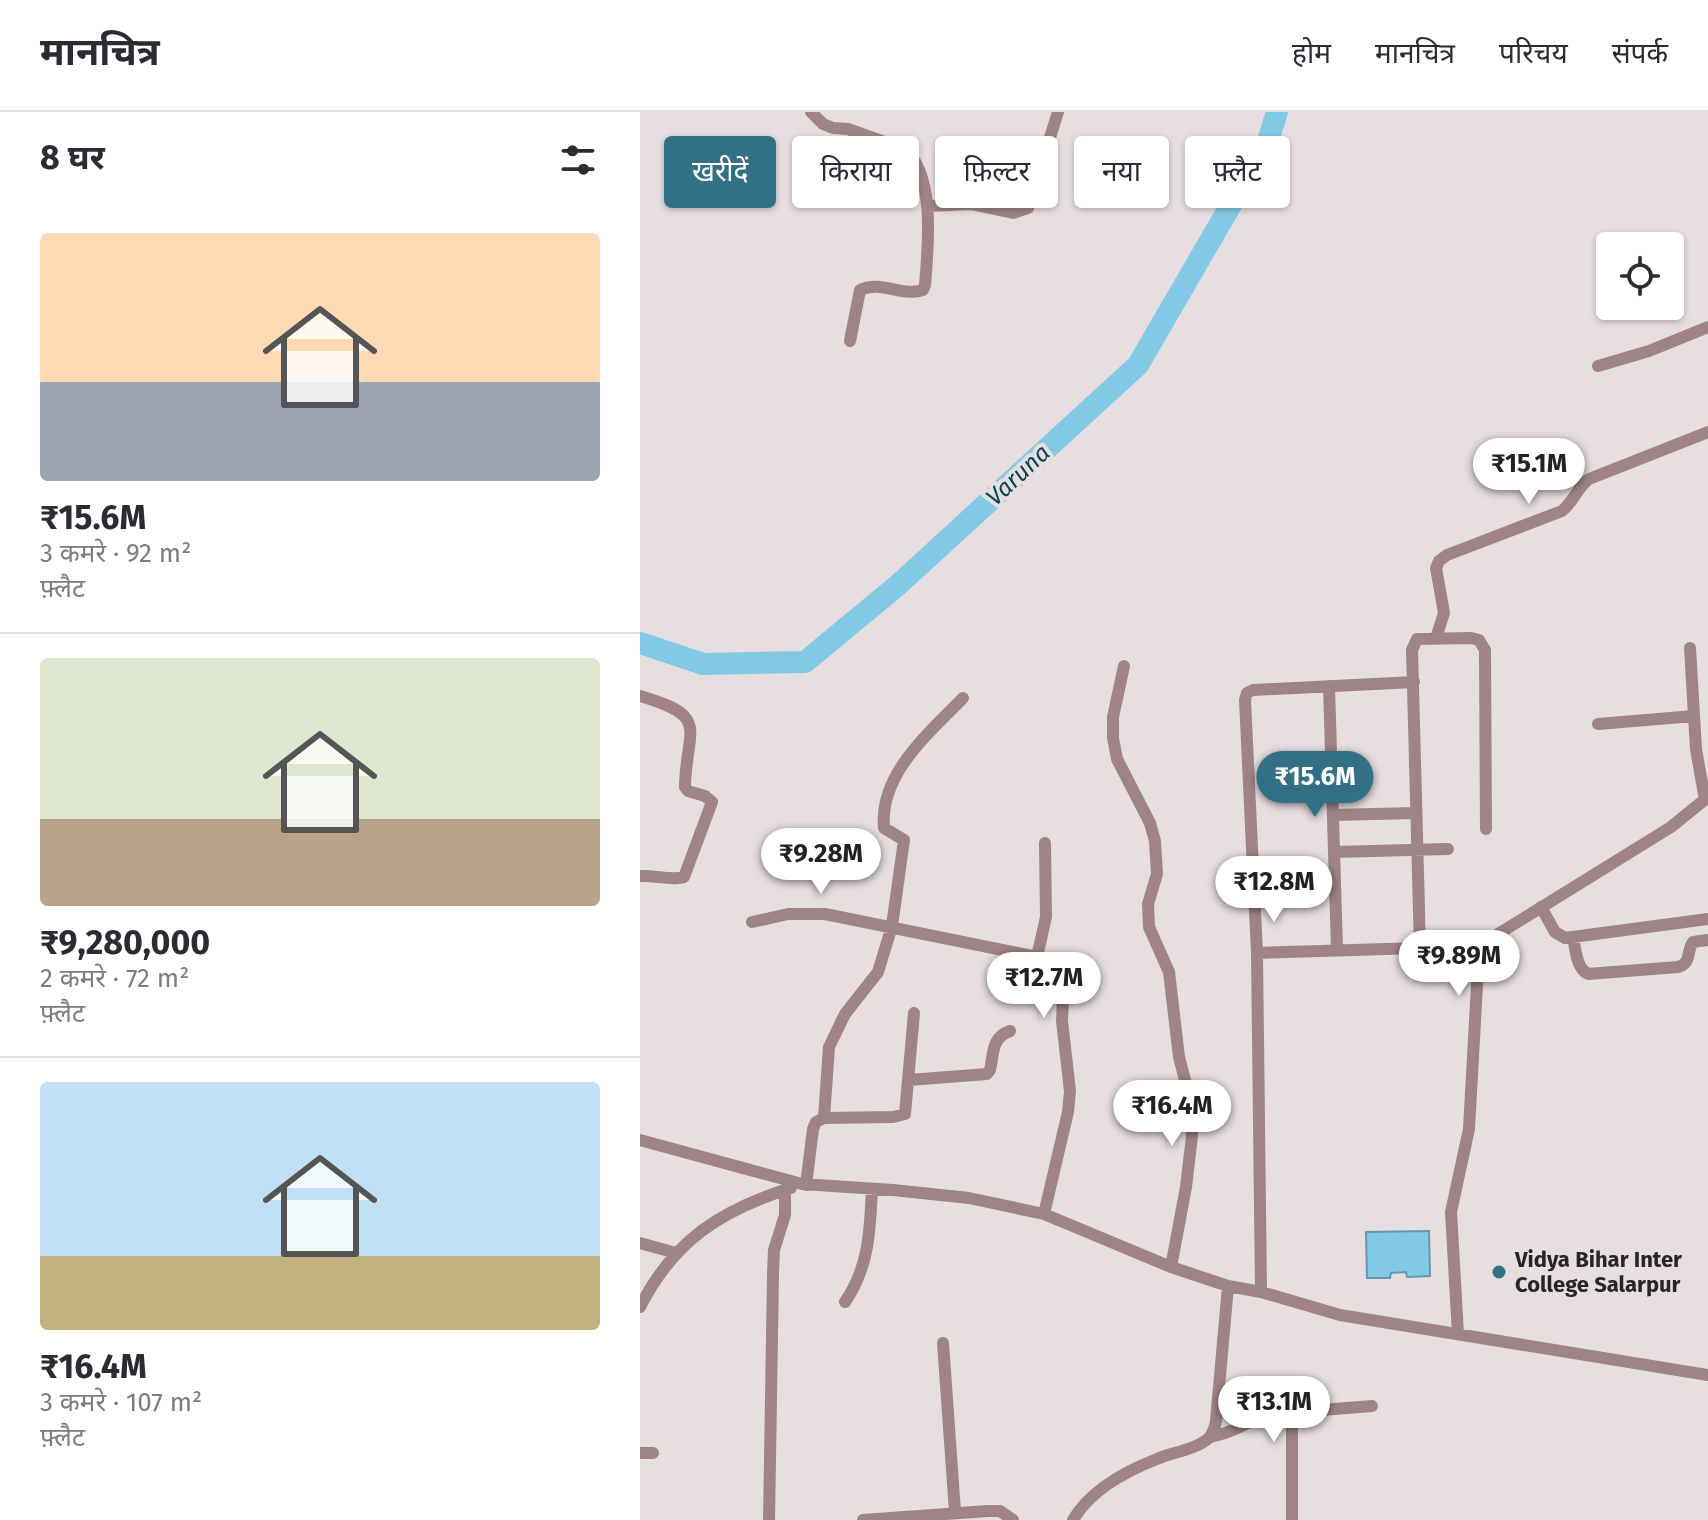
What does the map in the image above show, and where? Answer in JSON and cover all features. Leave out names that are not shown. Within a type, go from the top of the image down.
[{"type":"street","points":[[811,112],[823,124],[885,142],[912,155],[928,206],[929,232],[923,290],[915,292],[864,287],[858,293],[850,341]]},
{"type":"street","points":[[928,206],[971,204],[1013,213],[1028,208],[1058,112]]},
{"type":"street","points":[[1598,366],[1649,351],[1708,327]]},
{"type":"street","points":[[1436,638],[1444,613],[1436,568],[1439,561],[1447,555],[1562,511],[1573,502],[1581,485],[1589,479],[1708,432]]},
{"type":"street","points":[[1420,948],[1414,682],[1414,641],[1417,639],[1471,638],[1479,640],[1485,650],[1486,829]]},
{"type":"street","points":[[1257,953],[1479,949],[1707,803],[1694,716],[1690,648]]},
{"type":"street","points":[[1124,666],[1113,717],[1113,738],[1117,759],[1150,823],[1155,841],[1157,874],[1148,904],[1149,927],[1169,972],[1179,1057],[1191,1103],[1192,1136],[1186,1187],[1171,1267]]},
{"type":"street","points":[[1261,1292],[1257,953],[1245,700],[1247,693],[1253,690],[1414,682]]},
{"type":"street","points":[[1329,686],[1337,950]]},
{"type":"street","points":[[640,696],[675,708],[687,716],[692,738],[685,787],[712,802],[684,877],[640,876]]},
{"type":"street","points":[[824,1118],[829,1047],[845,1014],[878,972],[892,926],[896,882],[905,847],[904,840],[884,828],[893,781],[912,751],[963,698]]},
{"type":"street","points":[[1598,724],[1694,716]]},
{"type":"street","points":[[1333,815],[1416,813]]},
{"type":"street","points":[[1044,1214],[1070,1091],[1062,1021],[1064,976],[1056,967],[1040,964],[1037,957],[1046,917],[1045,843]]},
{"type":"street","points":[[1334,852],[1448,849]]},
{"type":"street","points":[[1541,907],[1560,937],[1708,919]]},
{"type":"street","points":[[752,922],[809,913],[892,926],[1037,957]]},
{"type":"street","points":[[1573,937],[1579,965],[1588,974],[1678,967],[1685,965],[1693,942],[1708,940]]},
{"type":"street","points":[[1458,1334],[1451,1212],[1469,1129],[1479,949]]},
{"type":"street","points":[[804,1184],[816,1122],[824,1118],[901,1116],[907,1109],[914,1013]]},
{"type":"street","points":[[909,1080],[987,1074],[995,1042],[1000,1035],[1010,1031]]},
{"type":"street","points":[[640,1140],[804,1184],[969,1198],[1044,1214],[1171,1267],[1228,1286],[1261,1292],[1340,1315],[1708,1375]]},
{"type":"street","points":[[640,1307],[665,1265],[712,1221],[734,1208],[804,1184]]},
{"type":"street","points":[[845,1302],[860,1278],[868,1250],[872,1189]]},
{"type":"street","points":[[769,1520],[774,1250],[785,1215],[785,1190]]},
{"type":"street","points":[[640,1243],[676,1253]]},
{"type":"street","points":[[1210,1437],[1216,1421],[1228,1286]]},
{"type":"street","points":[[943,1343],[955,1512]]},
{"type":"street","points":[[1073,1520],[1094,1495],[1123,1476],[1156,1459],[1262,1416],[1372,1406]]},
{"type":"street","points":[[1284,1413],[1290,1416],[1292,1423],[1292,1520]]},
{"type":"street","points":[[863,1520],[1000,1511],[1013,1520]]},
{"type":"water","points":[[1429,1231],[1430,1276],[1407,1277],[1406,1272],[1391,1273],[1390,1278],[1367,1278],[1366,1232]]},
{"type":"waterway","name":"Varuna","points":[[640,643],[703,664],[805,662],[898,585],[1138,365],[1268,141],[1277,112]]},
{"type":"place","name":"Vidya Bihar Inter College Salarpur","points":[[1499,1272]]}]
